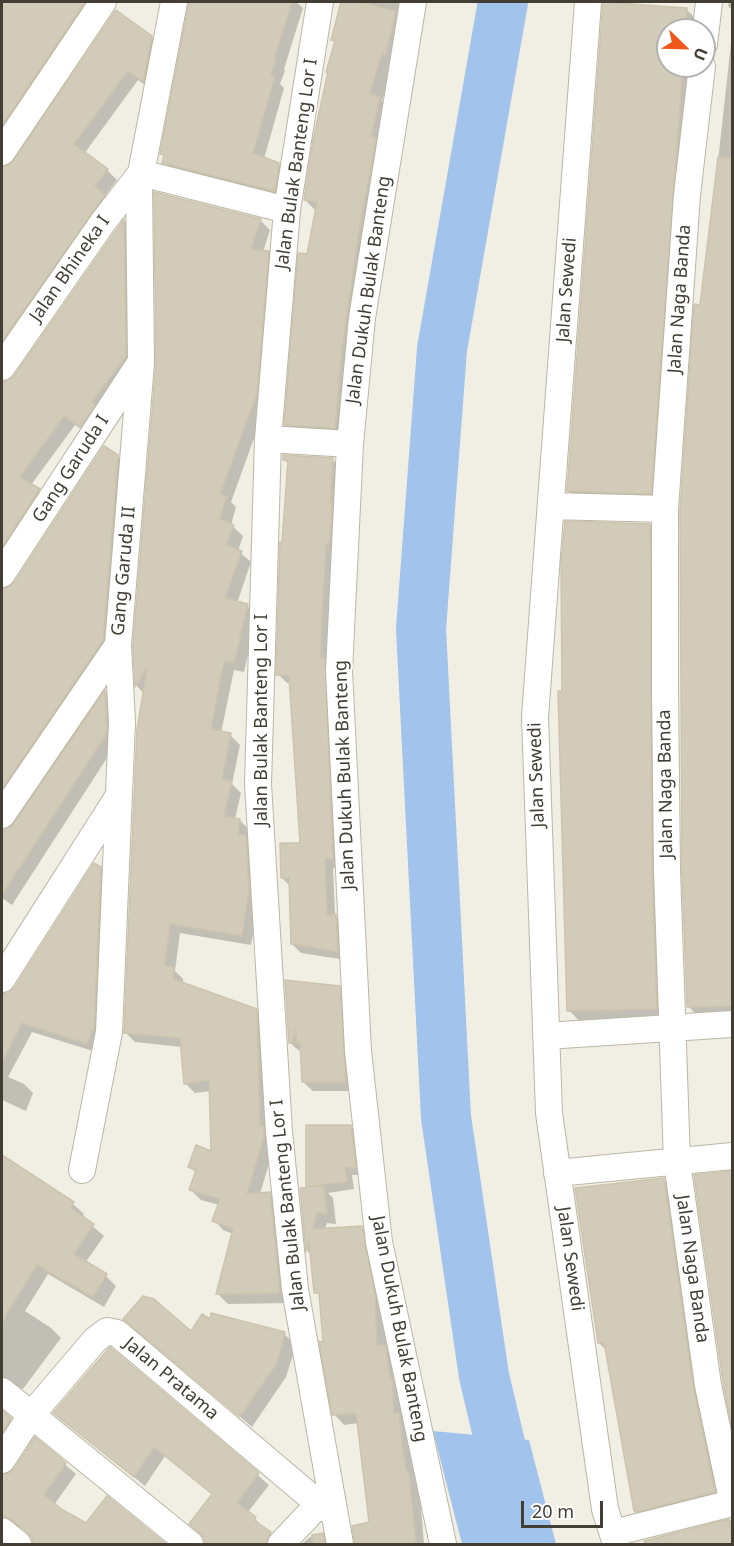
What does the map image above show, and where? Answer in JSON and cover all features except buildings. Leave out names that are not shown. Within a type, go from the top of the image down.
[{"type":"street","points":[[2,152],[103,2]]},
{"type":"street","name":"Jalan Bhineka I","points":[[141,363],[141,173],[174,2]]},
{"type":"street","name":"Jalan Bulak Banteng Lor I","points":[[320,2],[287,210],[268,439],[258,784],[279,1132],[295,1289],[326,1509],[340,1545]]},
{"type":"street","name":"Jalan Dukuh Bulak Banteng","points":[[413,2],[362,318],[350,444],[339,671],[358,1051],[379,1242],[443,1545]]},
{"type":"street","name":"Jalan Sewedi","points":[[588,2],[535,717],[549,1113],[605,1509],[614,1539]]},
{"type":"street","points":[[707,18],[709,2]]},
{"type":"street","name":"Jalan Naga Banda","points":[[701,78],[687,195],[665,509],[665,688],[671,1027],[676,1162],[708,1385],[732,1501]]},
{"type":"street","points":[[141,173],[287,210]]},
{"type":"street","name":"Jalan Bhineka I","points":[[2,367],[103,222],[141,173]]},
{"type":"street","name":"Gang Garuda I","points":[[2,574],[141,363]]},
{"type":"street","name":"Gang Garuda II","points":[[2,815],[118,645],[141,363]]},
{"type":"street","points":[[268,439],[350,444]]},
{"type":"street","points":[[551,506],[665,509]]},
{"type":"street","points":[[82,1170],[109,1032],[122,722],[118,645]]},
{"type":"street","points":[[2,979],[118,797]]},
{"type":"street","points":[[546,1036],[732,1024]]},
{"type":"street","points":[[557,1173],[732,1156]]},
{"type":"street","name":"Jalan Pratama","points":[[2,1460],[32,1414],[95,1340],[107,1332],[112,1332],[117,1333],[326,1509]]},
{"type":"street","points":[[2,1391],[190,1545]]},
{"type":"street","points":[[614,1539],[732,1501]]},
{"type":"street","points":[[281,1545],[326,1509]]},
{"type":"street","points":[[2,1531],[18,1545]]},
{"type":"water","points":[[433,1431],[529,1440],[556,1544],[462,1544]]},
{"type":"waterway","points":[[503,2],[442,349],[421,629],[446,1117],[484,1376],[524,1544]]}]
